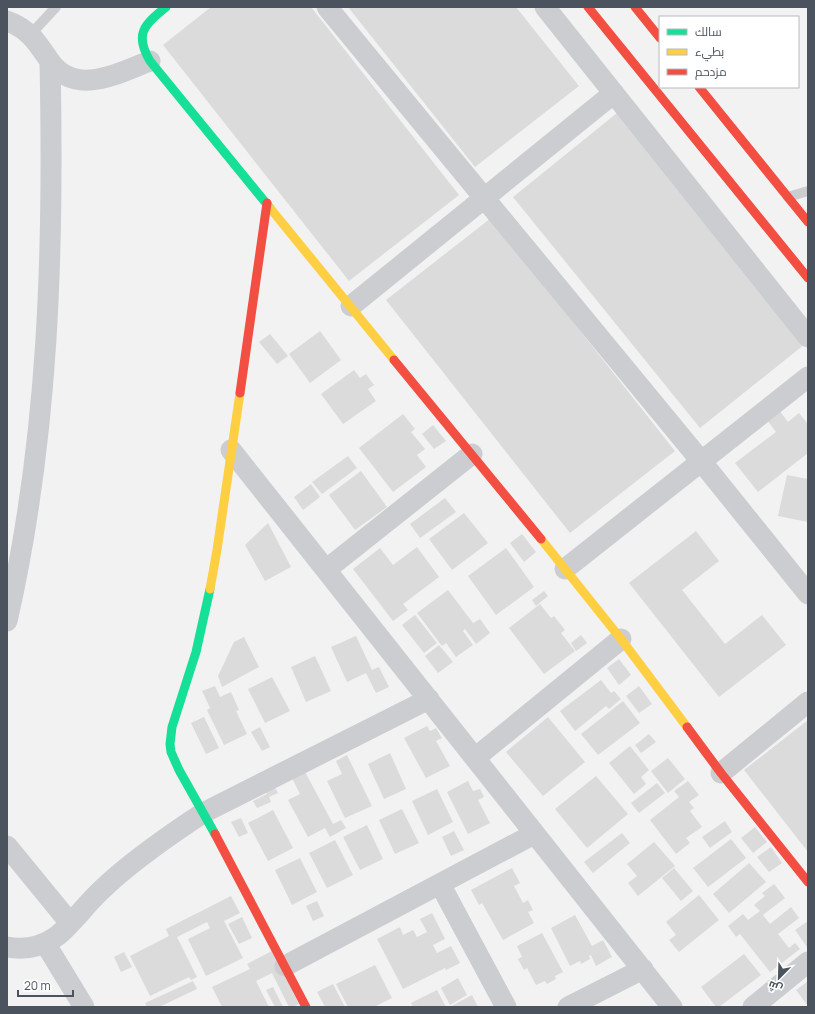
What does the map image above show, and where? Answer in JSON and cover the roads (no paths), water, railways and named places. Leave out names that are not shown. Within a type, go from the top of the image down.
[{"type":"street","points":[[166,7],[150,20],[142,33],[143,48],[150,60],[565,569],[621,639],[721,773],[808,882]]},
{"type":"street","points":[[327,7],[701,461],[808,594]]},
{"type":"street","points":[[545,7],[808,337]]},
{"type":"street","points":[[588,7],[808,278]]},
{"type":"street","points":[[634,7],[659,37]]},
{"type":"street","points":[[7,22],[21,28],[38,42],[50,62],[56,68],[66,76],[79,80],[88,81],[105,78],[150,60]]},
{"type":"street","points":[[7,620],[22,550],[32,488],[38,440],[44,364],[49,289],[51,213],[52,137],[50,62]]},
{"type":"street","points":[[700,88],[808,222]]},
{"type":"street","points":[[351,306],[614,93]]},
{"type":"street","points":[[267,202],[208,599],[192,665],[171,730],[170,744],[173,757],[306,1007]]},
{"type":"street","points":[[565,569],[808,377]]},
{"type":"street","points":[[231,450],[327,569],[534,834],[643,968],[672,1007]]},
{"type":"street","points":[[327,569],[472,454]]},
{"type":"street","points":[[475,758],[621,639]]},
{"type":"street","points":[[7,947],[25,948],[36,946],[55,938],[70,924],[89,902],[132,863],[204,813],[429,699]]},
{"type":"street","points":[[721,773],[808,702]]},
{"type":"street","points":[[284,966],[534,834]]},
{"type":"street","points":[[7,846],[70,924]]},
{"type":"street","points":[[440,884],[506,1007]]},
{"type":"street","points":[[45,943],[84,1007]]},
{"type":"street","points":[[752,1007],[808,962]]},
{"type":"street","points":[[568,1007],[643,968]]},
{"type":"lane","points":[[30,35],[56,7]]},
{"type":"lane","points":[[788,197],[808,191]]}]
